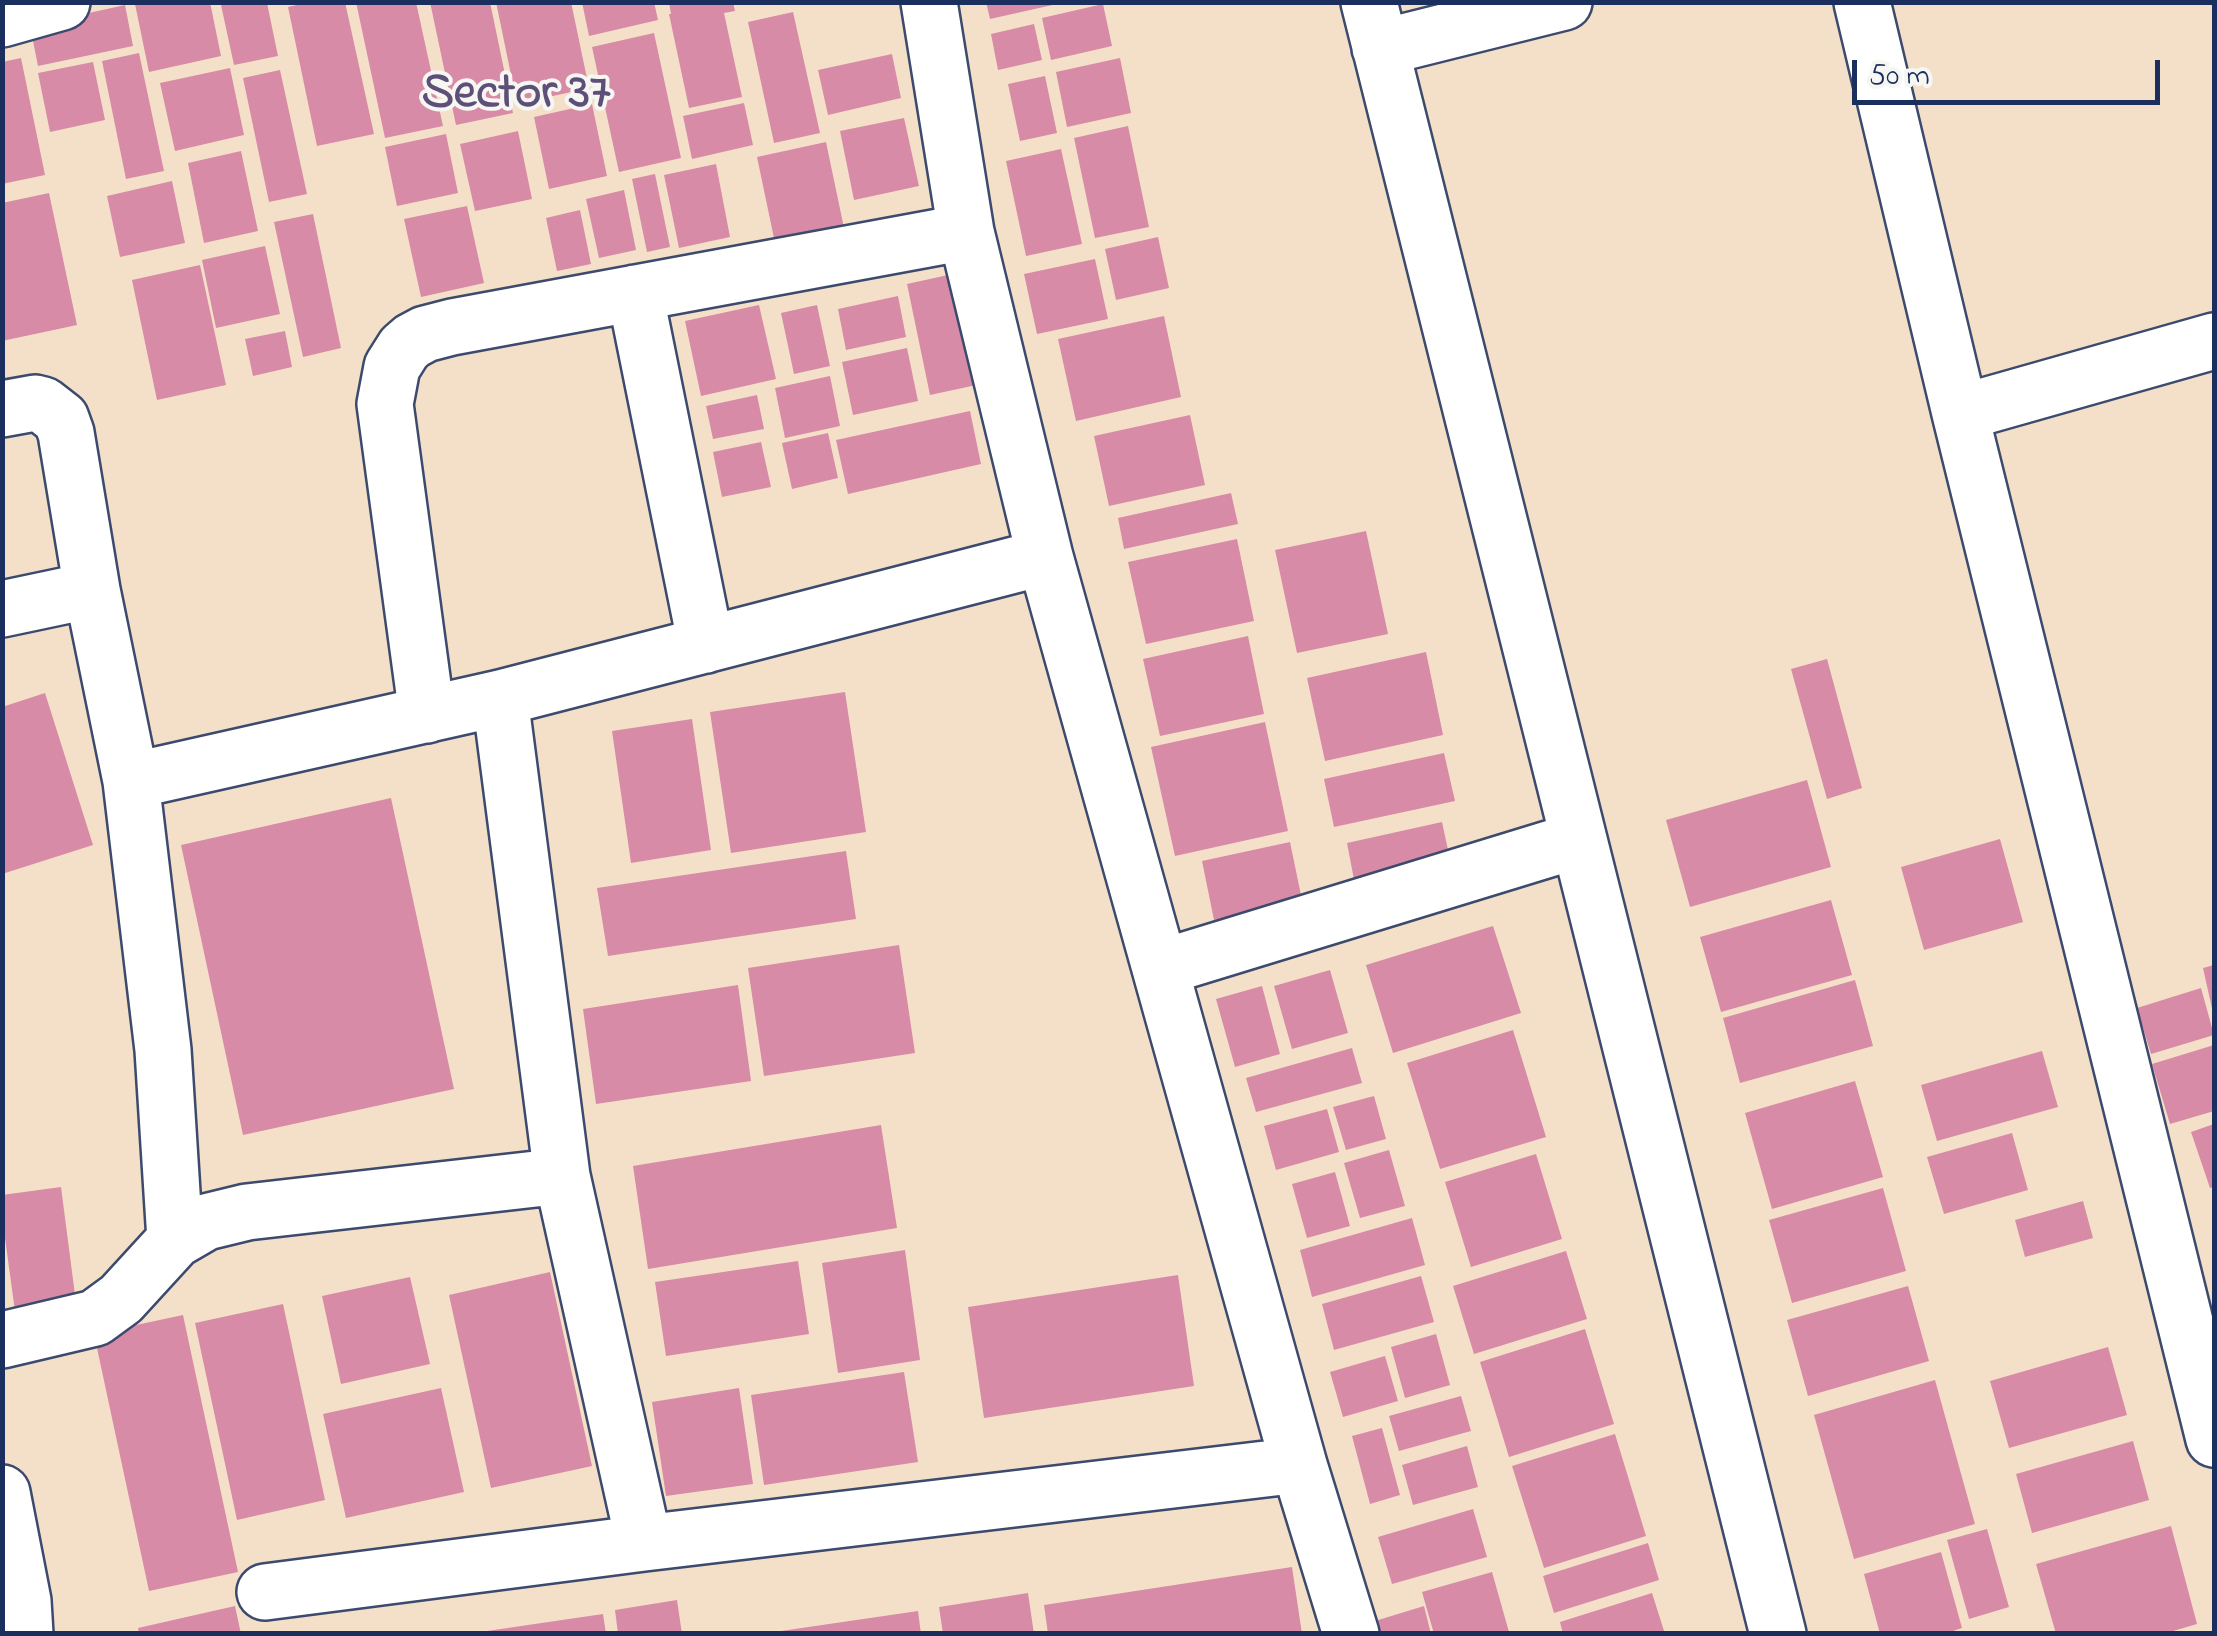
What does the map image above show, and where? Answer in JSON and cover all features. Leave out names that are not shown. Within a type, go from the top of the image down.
[{"type":"street","points":[[2,20],[62,2]]},
{"type":"street","points":[[930,2],[966,232],[1045,557],[1299,1465],[1351,1634]]},
{"type":"street","points":[[1564,2],[1374,25],[1778,1634]]},
{"type":"street","points":[[1862,2],[1960,413],[2204,1350],[2214,1439]]},
{"type":"street","points":[[427,715],[386,404],[392,368],[404,348],[425,334],[966,232]]},
{"type":"street","points":[[635,293],[706,645]]},
{"type":"street","points":[[1960,413],[2214,342]]},
{"type":"street","points":[[2,409],[35,403],[52,410],[61,419],[66,433],[92,590],[131,781],[164,1050],[175,1240]]},
{"type":"street","points":[[131,781],[500,698],[1045,557]]},
{"type":"street","points":[[2,609],[92,590]]},
{"type":"street","points":[[500,698],[562,1176],[644,1542]]},
{"type":"street","points":[[1160,968],[1578,840]]},
{"type":"street","points":[[2,1340],[95,1318],[122,1299],[175,1240],[206,1222],[247,1212],[562,1176]]},
{"type":"street","points":[[265,1592],[644,1542],[1299,1465]]},
{"type":"street","points":[[2,1493],[23,1601],[25,1634]]},
{"type":"building","points":[[210,2],[221,56],[149,72],[135,4]]},
{"type":"building","points":[[310,2],[345,2],[374,134],[317,146],[288,7]]},
{"type":"building","points":[[356,2],[416,2],[443,126],[385,138]]},
{"type":"building","points":[[430,2],[490,2],[513,113],[456,125]]},
{"type":"building","points":[[496,2],[571,2],[589,88],[517,104]]},
{"type":"building","points":[[582,2],[654,2],[658,20],[589,36]]},
{"type":"building","points":[[669,2],[733,2],[735,11],[724,13],[742,97],[689,108]]},
{"type":"building","points":[[986,2],[1057,2],[1057,4],[990,19]]},
{"type":"building","points":[[267,3],[278,56],[234,65],[221,5]]},
{"type":"building","points":[[1103,4],[1112,46],[1051,60],[1042,18]]},
{"type":"building","points":[[125,5],[133,46],[38,66],[30,26]]},
{"type":"building","points":[[793,12],[820,133],[774,143],[748,22]]},
{"type":"building","points":[[1034,24],[1042,60],[998,70],[991,34]]},
{"type":"building","points":[[654,33],[681,158],[619,172],[592,47]]},
{"type":"building","points":[[139,53],[164,171],[126,179],[102,61]]},
{"type":"building","points":[[892,54],[901,98],[828,115],[818,70]]},
{"type":"building","points":[[21,58],[45,175],[2,184],[2,62]]},
{"type":"building","points":[[1120,58],[1131,113],[1067,127],[1056,72]]},
{"type":"building","points":[[93,62],[105,120],[50,132],[38,73]]},
{"type":"building","points":[[230,68],[244,135],[175,151],[160,83]]},
{"type":"building","points":[[280,70],[307,194],[269,202],[243,78]]},
{"type":"building","points":[[1045,76],[1057,133],[1020,141],[1008,84]]},
{"type":"building","points":[[744,103],[753,145],[692,159],[683,116]]},
{"type":"building","points":[[592,104],[607,176],[549,189],[534,117]]},
{"type":"building","points":[[904,118],[919,186],[854,200],[840,131]]},
{"type":"building","points":[[1128,126],[1149,227],[1095,238],[1074,138]]},
{"type":"building","points":[[518,131],[532,199],[475,211],[460,144]]},
{"type":"building","points":[[446,134],[458,193],[397,206],[385,147]]},
{"type":"building","points":[[826,142],[844,228],[775,243],[757,157]]},
{"type":"building","points":[[1061,149],[1082,244],[1026,256],[1006,161]]},
{"type":"building","points":[[241,151],[258,231],[204,243],[188,163]]},
{"type":"building","points":[[716,164],[730,237],[679,248],[664,175]]},
{"type":"building","points":[[655,174],[670,247],[647,252],[632,179]]},
{"type":"building","points":[[172,181],[185,243],[120,257],[107,196]]},
{"type":"building","points":[[624,190],[636,250],[599,258],[586,199]]},
{"type":"building","points":[[49,193],[77,325],[2,341],[2,203]]},
{"type":"building","points":[[467,206],[484,283],[421,297],[404,219]]},
{"type":"building","points":[[580,210],[591,264],[557,271],[546,218]]},
{"type":"building","points":[[313,214],[341,348],[303,357],[274,222]]},
{"type":"building","points":[[1158,237],[1169,288],[1116,300],[1105,249]]},
{"type":"building","points":[[265,246],[280,314],[216,328],[202,260]]},
{"type":"building","points":[[1095,259],[1108,319],[1037,334],[1024,274]]},
{"type":"building","points":[[200,265],[226,385],[157,400],[132,280]]},
{"type":"building","points":[[957,273],[981,384],[930,395],[907,284]]},
{"type":"building","points":[[898,296],[906,337],[846,350],[838,309]]},
{"type":"building","points":[[759,305],[776,379],[701,396],[685,321]]},
{"type":"building","points":[[817,305],[830,366],[794,374],[781,313]]},
{"type":"building","points":[[1164,316],[1181,397],[1076,421],[1058,339]]},
{"type":"building","points":[[285,331],[292,367],[253,376],[245,339]]},
{"type":"building","points":[[907,348],[918,401],[853,415],[842,362]]},
{"type":"building","points":[[830,376],[840,426],[785,438],[775,388]]},
{"type":"building","points":[[757,395],[764,429],[713,439],[706,406]]},
{"type":"building","points":[[970,411],[981,464],[848,494],[836,440]]},
{"type":"building","points":[[1190,415],[1205,485],[1109,506],[1094,436]]},
{"type":"building","points":[[828,433],[838,478],[792,489],[782,443]]},
{"type":"building","points":[[761,442],[771,487],[722,497],[713,452]]},
{"type":"building","points":[[1231,493],[1238,524],[1124,549],[1118,518]]},
{"type":"building","points":[[1366,531],[1388,634],[1297,653],[1275,550]]},
{"type":"building","points":[[1237,539],[1254,621],[1146,644],[1128,562]]},
{"type":"building","points":[[1248,636],[1264,714],[1160,736],[1143,659]]},
{"type":"building","points":[[1426,652],[1443,735],[1325,761],[1307,678]]},
{"type":"building","points":[[1827,659],[1862,788],[1827,799],[1791,669]]},
{"type":"building","points":[[845,692],[866,832],[731,853],[710,712]]},
{"type":"building","points":[[45,693],[93,845],[2,874],[2,707]]},
{"type":"building","points":[[692,719],[711,850],[631,863],[612,731]]},
{"type":"building","points":[[1265,722],[1288,831],[1175,856],[1151,747]]},
{"type":"building","points":[[1444,753],[1455,801],[1334,827],[1324,779]]},
{"type":"building","points":[[1807,780],[1831,867],[1690,907],[1666,820]]},
{"type":"building","points":[[391,798],[454,1089],[243,1135],[181,845]]},
{"type":"building","points":[[1442,822],[1451,864],[1355,885],[1347,843]]},
{"type":"building","points":[[2000,839],[2023,922],[1924,950],[1901,867]]},
{"type":"building","points":[[1290,842],[1302,900],[1214,920],[1202,861]]},
{"type":"building","points":[[846,851],[856,919],[608,956],[597,888]]},
{"type":"building","points":[[1831,900],[1852,975],[1721,1012],[1700,937]]},
{"type":"building","points":[[1493,926],[1521,1013],[1393,1053],[1366,965]]},
{"type":"building","points":[[899,945],[915,1053],[764,1076],[748,968]]},
{"type":"building","points":[[2214,965],[2214,1013],[2213,1013],[2203,968]]},
{"type":"building","points":[[1330,970],[1348,1033],[1292,1049],[1274,986]]},
{"type":"building","points":[[1855,980],[1873,1046],[1740,1083],[1723,1018]]},
{"type":"building","points":[[738,985],[751,1081],[596,1104],[583,1009]]},
{"type":"building","points":[[1262,986],[1280,1054],[1235,1067],[1216,999]]},
{"type":"building","points":[[2201,988],[2214,1035],[2151,1054],[2137,1008]]},
{"type":"building","points":[[1513,1030],[1546,1137],[1440,1169],[1407,1063]]},
{"type":"building","points":[[2214,1045],[2214,1111],[2170,1124],[2152,1064]]},
{"type":"building","points":[[1352,1048],[1362,1083],[1256,1112],[1246,1078]]},
{"type":"building","points":[[2042,1051],[2058,1107],[1937,1141],[1921,1085]]},
{"type":"building","points":[[1855,1081],[1883,1177],[1772,1209],[1745,1113]]},
{"type":"building","points":[[1374,1096],[1386,1139],[1346,1150],[1333,1107]]},
{"type":"building","points":[[1327,1109],[1339,1152],[1276,1170],[1264,1126]]},
{"type":"building","points":[[2214,1124],[2214,1187],[2210,1188],[2191,1132]]},
{"type":"building","points":[[881,1125],[897,1228],[648,1269],[633,1166]]},
{"type":"building","points":[[2012,1133],[2028,1190],[1944,1214],[1927,1157]]},
{"type":"building","points":[[1389,1150],[1405,1206],[1360,1218],[1344,1163]]},
{"type":"building","points":[[1536,1154],[1562,1239],[1471,1267],[1445,1182]]},
{"type":"building","points":[[1335,1172],[1350,1226],[1307,1238],[1292,1184]]},
{"type":"building","points":[[61,1187],[78,1318],[17,1326],[2,1195]]},
{"type":"building","points":[[1883,1188],[1906,1271],[1792,1303],[1769,1220]]},
{"type":"building","points":[[2083,1201],[2093,1238],[2025,1257],[2015,1220]]},
{"type":"building","points":[[1412,1218],[1425,1265],[1312,1297],[1300,1250]]},
{"type":"building","points":[[905,1250],[920,1360],[838,1373],[822,1263]]},
{"type":"building","points":[[1566,1251],[1587,1319],[1474,1354],[1453,1286]]},
{"type":"building","points":[[798,1261],[809,1334],[666,1356],[655,1282]]},
{"type":"building","points":[[550,1272],[592,1466],[491,1488],[449,1295]]},
{"type":"building","points":[[1178,1275],[1194,1386],[984,1418],[968,1307]]},
{"type":"building","points":[[1421,1276],[1434,1322],[1334,1350],[1322,1304]]},
{"type":"building","points":[[410,1277],[430,1364],[341,1384],[322,1296]]},
{"type":"building","points":[[1908,1286],[1929,1361],[1808,1396],[1787,1320]]},
{"type":"building","points":[[283,1304],[325,1500],[237,1520],[195,1323]]},
{"type":"building","points":[[183,1315],[238,1572],[149,1591],[94,1334]]},
{"type":"building","points":[[1585,1329],[1614,1424],[1509,1457],[1480,1362]]},
{"type":"building","points":[[1436,1334],[1450,1385],[1405,1398],[1391,1347]]},
{"type":"building","points":[[2108,1347],[2127,1415],[2009,1448],[1990,1381]]},
{"type":"building","points":[[1385,1356],[1398,1401],[1343,1417],[1330,1372]]},
{"type":"building","points":[[904,1372],[918,1462],[764,1485],[751,1395]]},
{"type":"building","points":[[1935,1380],[1975,1524],[1854,1559],[1814,1415]]},
{"type":"building","points":[[441,1388],[464,1492],[346,1518],[323,1414]]},
{"type":"building","points":[[739,1388],[753,1484],[666,1496],[652,1402]]},
{"type":"building","points":[[1461,1396],[1471,1431],[1399,1451],[1389,1416]]},
{"type":"building","points":[[1382,1428],[1400,1495],[1370,1504],[1352,1436]]},
{"type":"building","points":[[1615,1434],[1646,1536],[1544,1568],[1512,1466]]},
{"type":"building","points":[[2133,1441],[2149,1500],[2032,1533],[2016,1474]]},
{"type":"building","points":[[1467,1446],[1478,1487],[1413,1505],[1402,1465]]},
{"type":"building","points":[[1473,1509],[1487,1557],[1392,1584],[1378,1537]]},
{"type":"building","points":[[2171,1526],[2197,1624],[2163,1634],[2056,1634],[2036,1564]]},
{"type":"building","points":[[1987,1529],[2009,1607],[1969,1619],[1947,1540]]},
{"type":"building","points":[[1648,1543],[1659,1580],[1554,1613],[1543,1576]]},
{"type":"building","points":[[1941,1552],[1962,1628],[1944,1634],[1880,1634],[1864,1574]]},
{"type":"building","points":[[1292,1567],[1302,1634],[1048,1634],[1044,1605]]},
{"type":"building","points":[[1492,1572],[1509,1632],[1434,1634],[1422,1592]]},
{"type":"building","points":[[1028,1593],[1034,1634],[943,1634],[939,1607]]},
{"type":"building","points":[[1652,1593],[1665,1634],[1563,1634],[1560,1622]]},
{"type":"building","points":[[677,1600],[682,1634],[618,1634],[615,1610]]},
{"type":"building","points":[[235,1606],[241,1634],[139,1634],[138,1628]]},
{"type":"building","points":[[1424,1606],[1431,1634],[1381,1634],[1375,1621]]},
{"type":"building","points":[[918,1611],[921,1634],[781,1634],[781,1631]]},
{"type":"building","points":[[603,1614],[606,1634],[487,1634],[487,1631]]},
{"type":"district","name":"Sector 37","points":[[516,98]]}]
